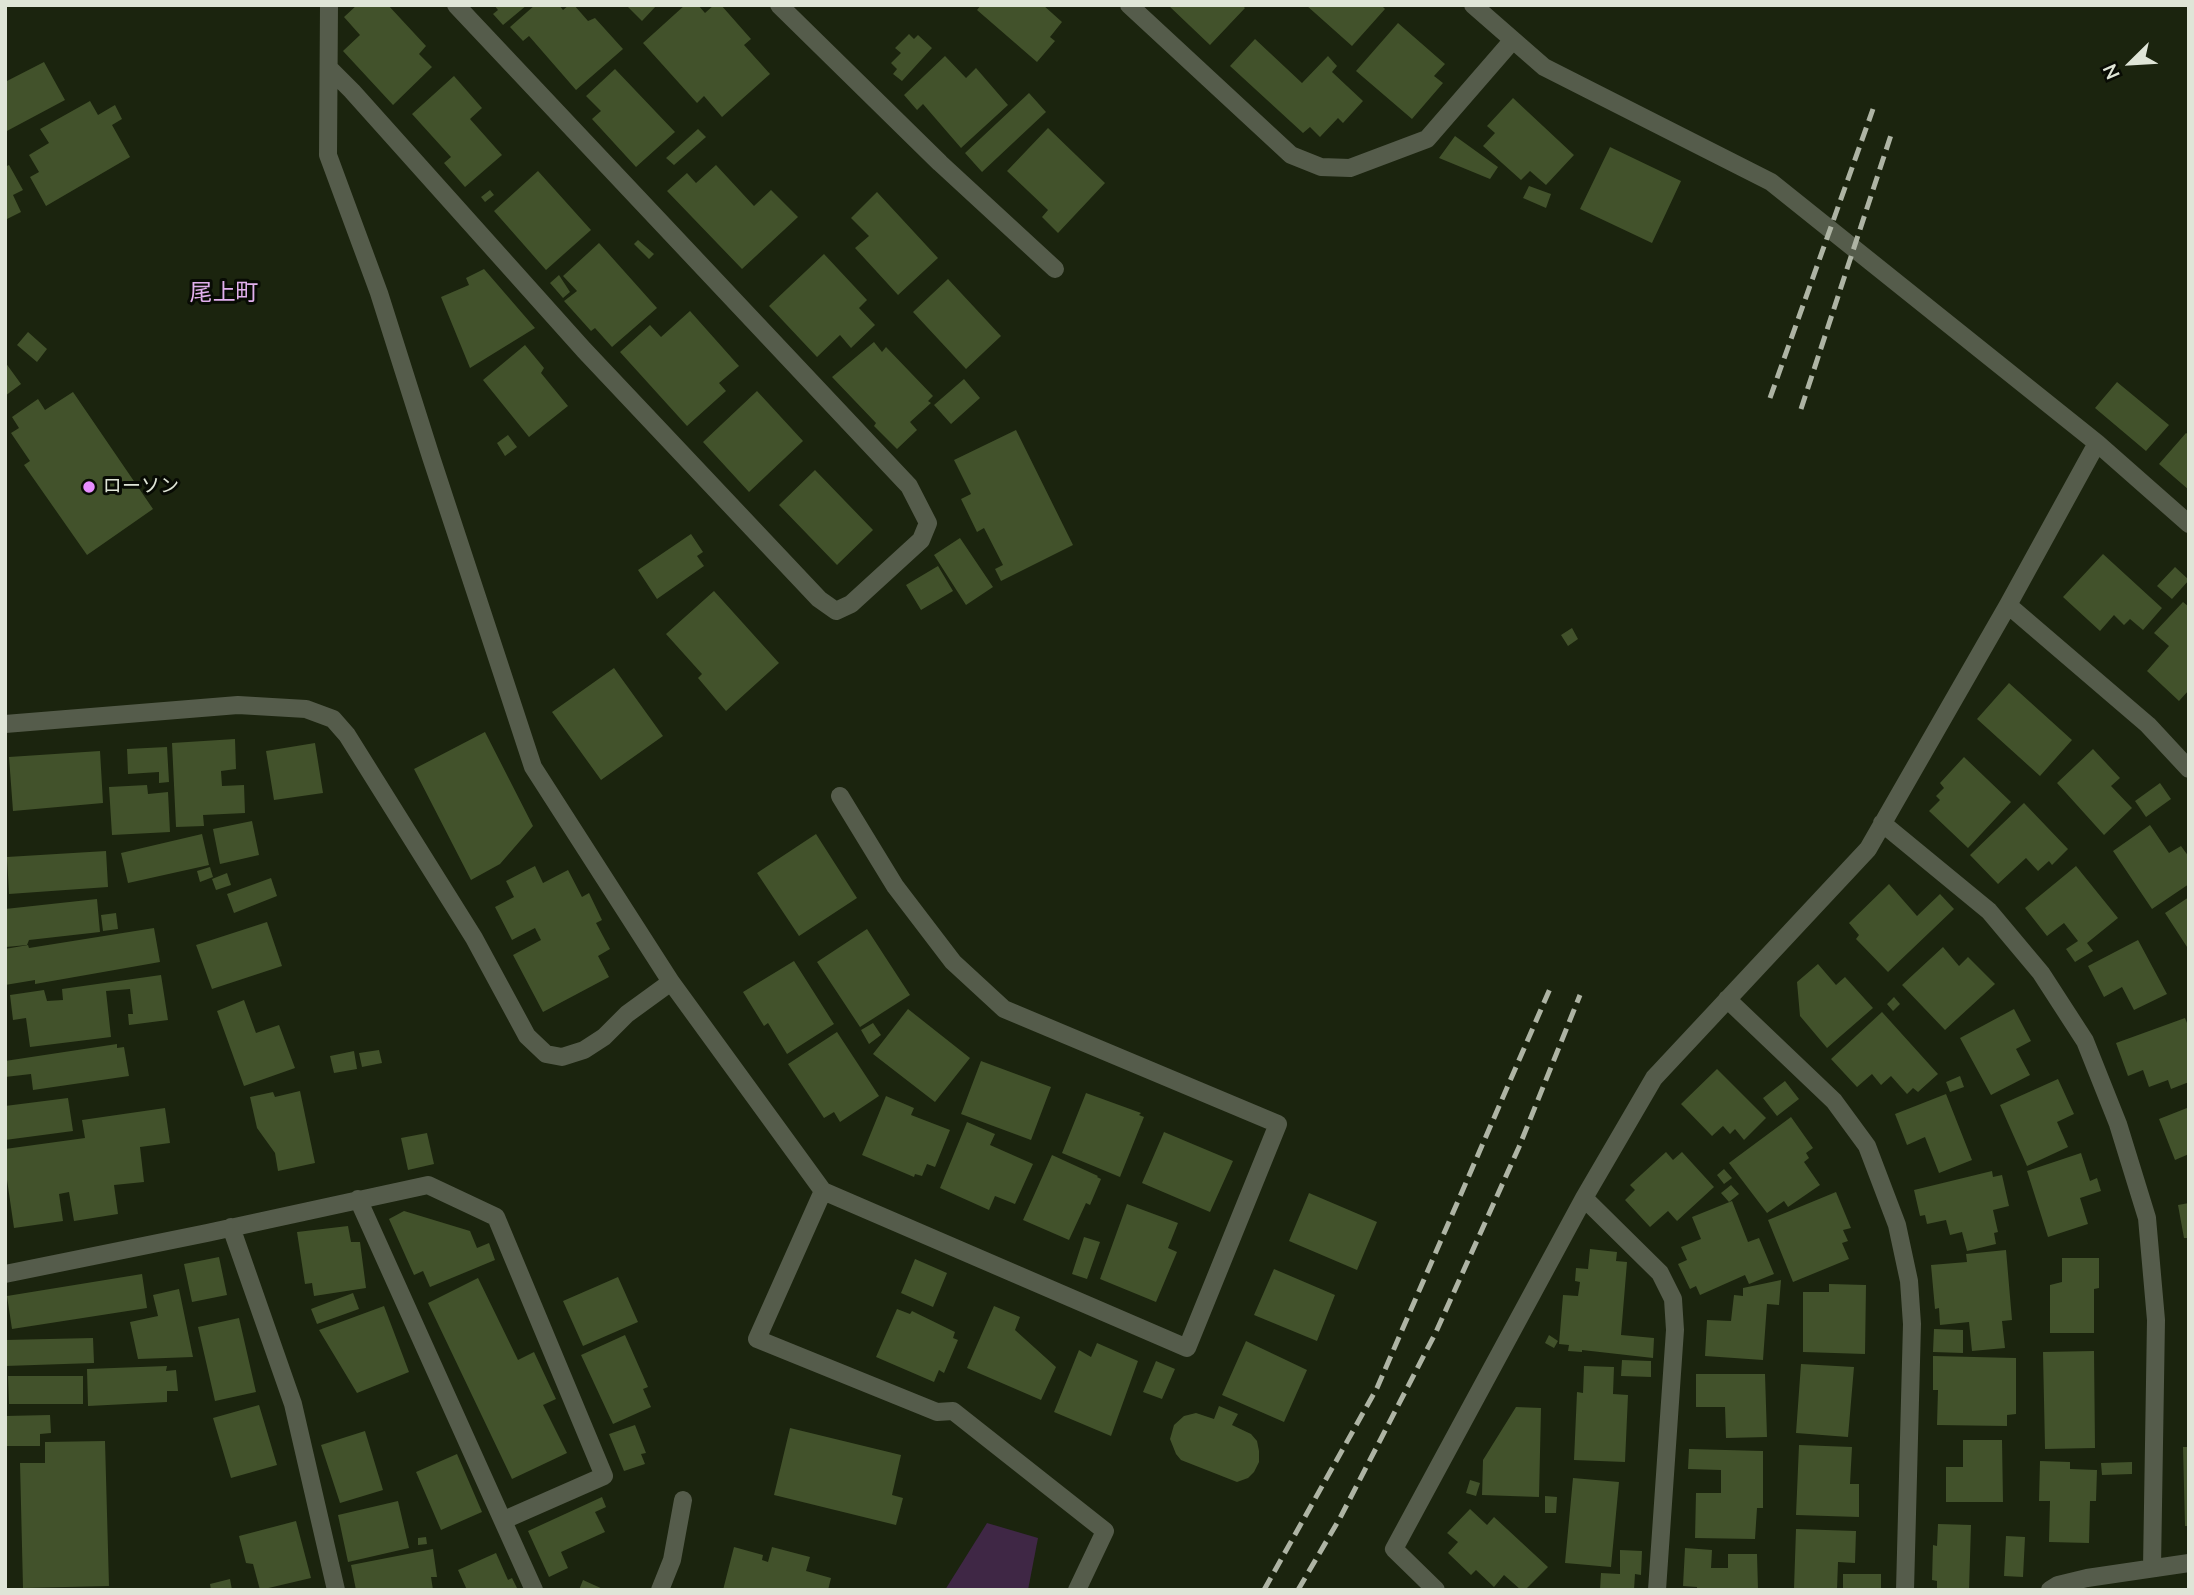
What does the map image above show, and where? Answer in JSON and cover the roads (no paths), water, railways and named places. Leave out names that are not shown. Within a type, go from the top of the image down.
[{"type":"street","points":[[329,5],[328,155],[379,293],[533,767],[671,982],[822,1191],[1186,1348],[1278,1124],[1004,1009],[953,962],[895,886],[839,796]]},
{"type":"street","points":[[330,69],[584,350],[819,599],[836,611],[851,604],[921,540],[928,523],[909,486],[456,5]]},
{"type":"street","points":[[779,5],[940,163],[1055,269]]},
{"type":"street","points":[[1129,5],[1291,155],[1321,167],[1350,168],[1427,139],[1512,41]]},
{"type":"street","points":[[1473,5],[1544,67],[1771,182],[2097,443],[2189,524]]},
{"type":"street","points":[[1436,1590],[1394,1549],[1584,1198],[1654,1078],[1868,849],[2097,443]]},
{"type":"street","points":[[2008,605],[2148,725],[2189,769]]},
{"type":"street","points":[[5,724],[238,705],[306,709],[332,719],[347,735],[474,938],[527,1036],[546,1054],[562,1057],[584,1050],[671,982]]},
{"type":"street","points":[[1882,823],[1989,912],[2041,973],[2085,1041],[2118,1124],[2147,1218],[2156,1320],[2152,1568]]},
{"type":"street","points":[[1727,999],[1834,1101],[1867,1146],[1897,1225],[1909,1281],[1912,1324],[1905,1590]]},
{"type":"street","points":[[5,1274],[428,1185],[496,1217],[604,1476],[504,1520]]},
{"type":"street","points":[[822,1191],[757,1339],[937,1412],[953,1411],[1105,1531],[1077,1590]]},
{"type":"street","points":[[1584,1198],[1660,1273],[1673,1299],[1675,1330],[1657,1590]]},
{"type":"street","points":[[358,1199],[534,1590]]},
{"type":"street","points":[[230,1227],[293,1404],[336,1590]]},
{"type":"street","points":[[660,1590],[672,1560],[683,1500]]},
{"type":"street","points":[[2050,1590],[2058,1585],[2087,1578],[2189,1563]]},
{"type":"railway","points":[[1770,398],[1873,109]]},
{"type":"railway","points":[[1801,409],[1892,132]]},
{"type":"railway","points":[[1264,1590],[1377,1388],[1552,984]]},
{"type":"railway","points":[[1298,1590],[1340,1518],[1436,1332],[1519,1147],[1580,995]]},
{"type":"place","name":"ローソン","points":[[89,487]]},
{"type":"district","name":"尾上町","points":[[224,294]]}]
